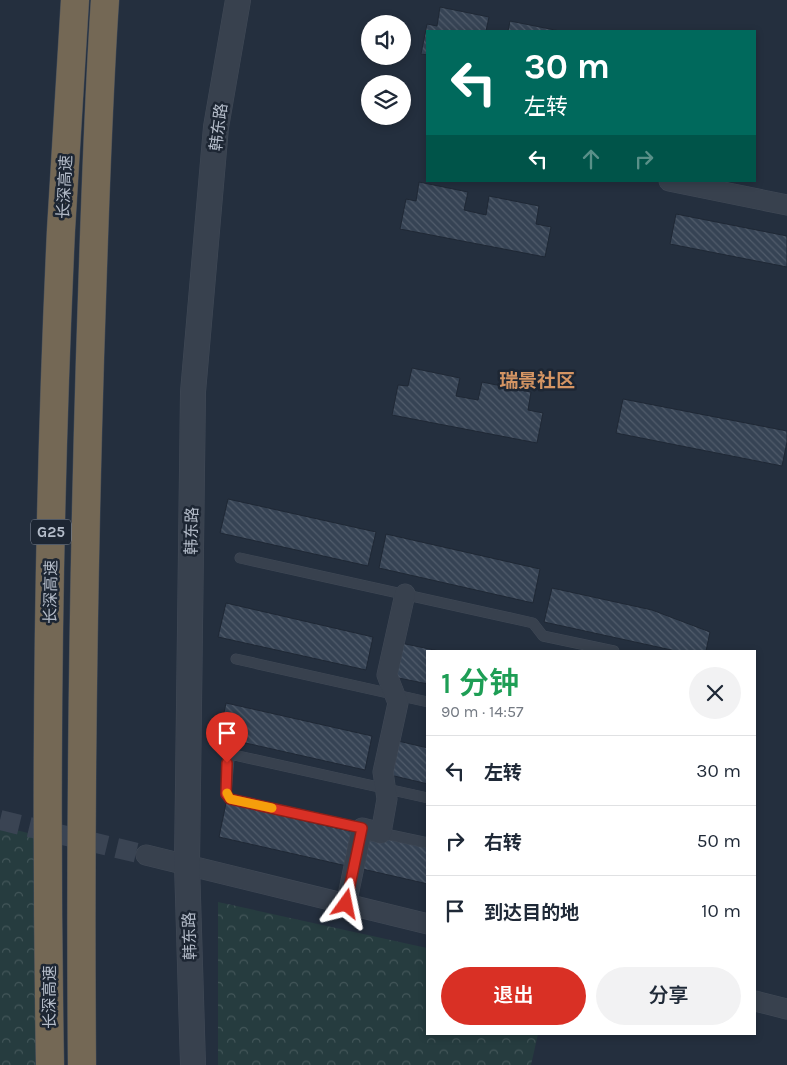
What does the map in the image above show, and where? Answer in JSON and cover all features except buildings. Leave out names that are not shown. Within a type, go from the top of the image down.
[{"type":"highway","name":"长深高速","points":[[50,1065],[48,766],[51,521],[62,229],[75,0]]},
{"type":"highway","name":"长深高速","points":[[82,1065],[82,759],[85,526],[98,114],[105,0]]},
{"type":"street","name":"韩东路","points":[[193,1065],[187,864],[193,392],[216,127],[238,0]]},
{"type":"street","points":[[674,182],[787,204]]},
{"type":"street","points":[[346,904],[371,830],[387,799],[383,772],[398,703],[387,675],[405,594]]},
{"type":"street","points":[[146,855],[426,924]]},
{"type":"street","points":[[756,1001],[787,1009]]},
{"type":"lane","points":[[240,558],[533,623],[543,636],[609,650]]},
{"type":"lane","points":[[236,659],[426,702]]},
{"type":"lane","points":[[426,798],[234,755],[229,758],[226,794],[230,799],[426,843]]},
{"type":"green space","points":[[0,826],[36,835],[39,1065],[0,1065]]},
{"type":"green space","points":[[218,902],[426,948],[426,1035],[538,1035],[531,1065],[218,1065]]},
{"type":"tunnel","points":[[0,820],[146,855]]},
{"type":"slow traffic","points":[[227,793],[230,799],[272,808]]},
{"type":"district","name":"瑞景社区","points":[[537,380]]},
{"type":"route","points":[[227,763],[226,794],[230,799],[362,828],[346,904]]}]
